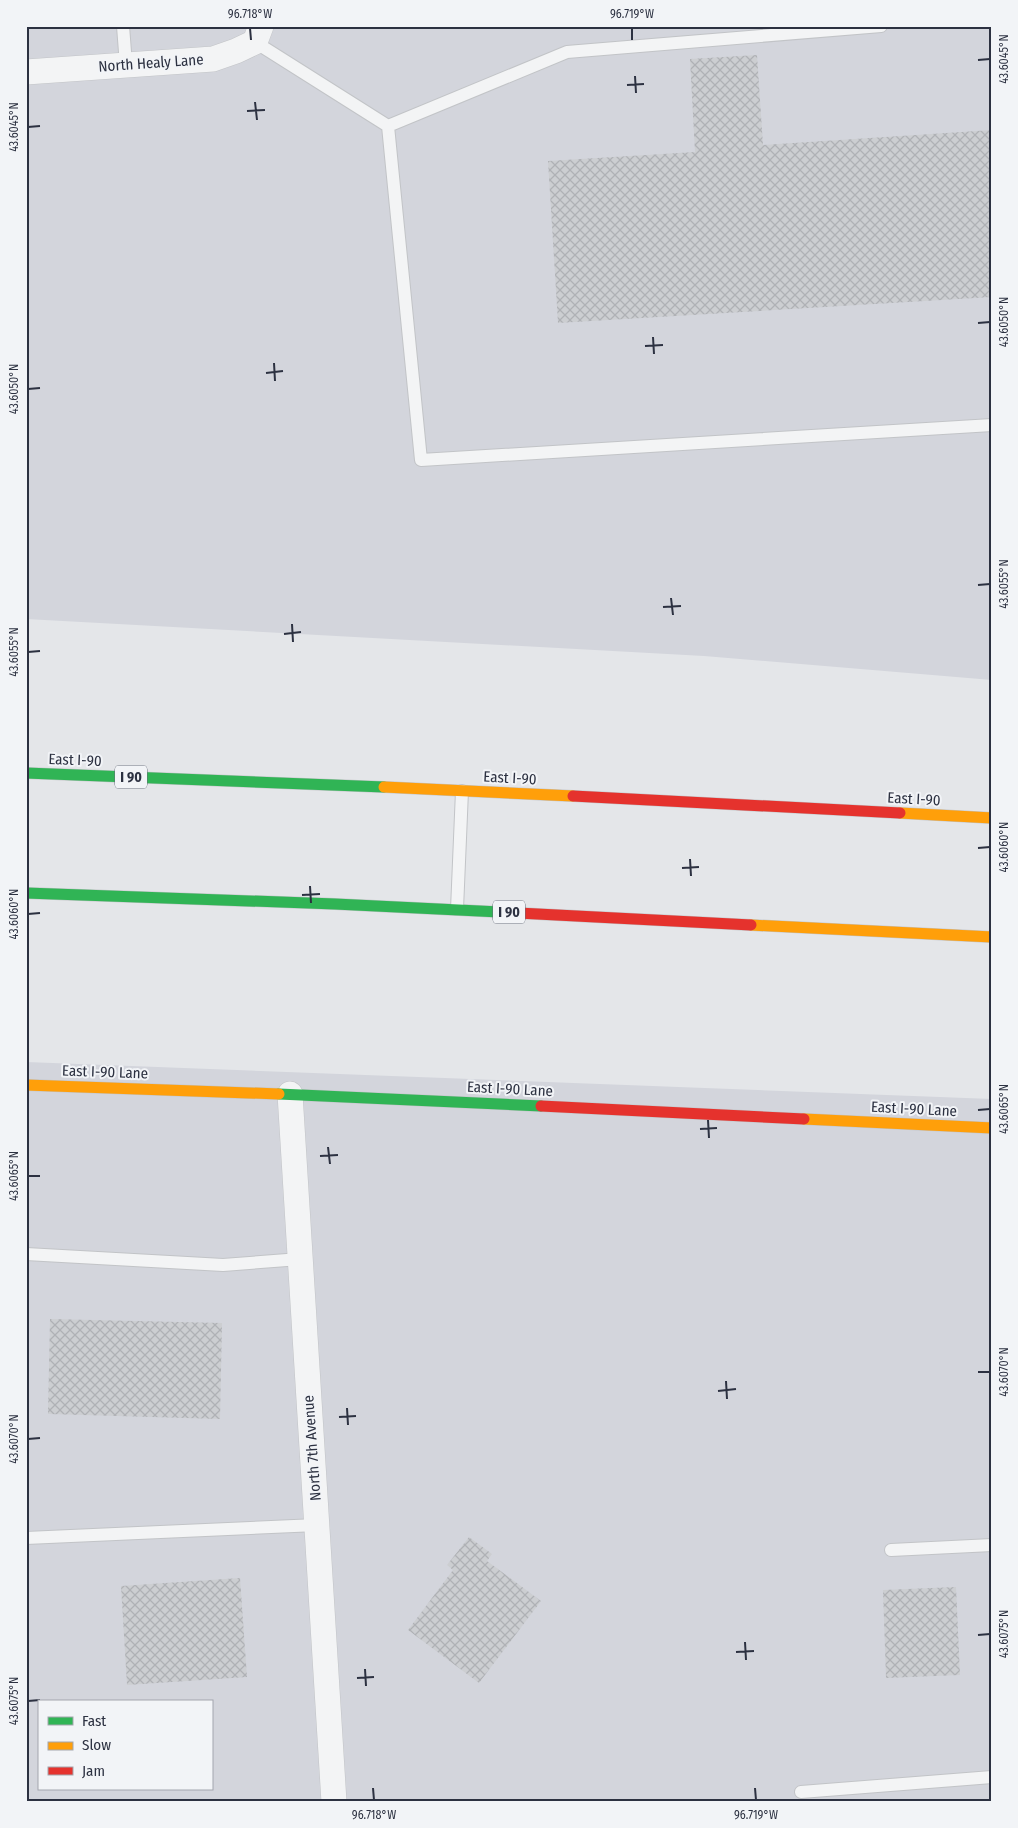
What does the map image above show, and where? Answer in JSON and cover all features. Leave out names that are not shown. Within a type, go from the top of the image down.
[{"type":"main road","name":"East I-90","points":[[26,773],[332,784],[992,818]]},
{"type":"main road","name":"I 90","points":[[26,892],[457,909],[992,937]]},
{"type":"main road","name":"East I-90 Lane","points":[[26,1085],[120,1086],[992,1128]]},
{"type":"street","name":"North Healy Lane","points":[[26,72],[213,59],[236,51],[258,34]]},
{"type":"street","name":"North 7th Avenue","points":[[290,1094],[334,1802]]},
{"type":"lane","points":[[123,26],[126,65]]},
{"type":"lane","points":[[388,126],[567,52],[881,26]]},
{"type":"lane","points":[[258,34],[388,126],[421,460],[992,425]]},
{"type":"lane","points":[[457,909],[462,791]]},
{"type":"lane","points":[[26,1254],[223,1265],[300,1259]]},
{"type":"lane","points":[[26,1538],[317,1525]]},
{"type":"lane","points":[[891,1550],[992,1545]]},
{"type":"lane","points":[[801,1792],[992,1777]]},
{"type":"shaded area","points":[[26,26],[992,26],[992,680],[704,656],[26,619]]},
{"type":"shaded area","points":[[26,1062],[992,1099],[992,1802],[26,1802]]},
{"type":"building","points":[[757,55],[763,145],[992,130],[992,297],[558,323],[548,161],[695,152],[690,59]]},
{"type":"building","points":[[50,1319],[222,1323],[220,1419],[48,1414]]},
{"type":"building","points":[[469,1537],[492,1554],[487,1561],[541,1601],[479,1683],[408,1630],[453,1570],[447,1565]]},
{"type":"building","points":[[240,1578],[247,1677],[127,1685],[121,1586]]},
{"type":"building","points":[[956,1587],[960,1675],[886,1678],[883,1590]]},
{"type":"traffic: fast","points":[[26,773],[384,787]]},
{"type":"traffic: fast","points":[[26,893],[335,904],[518,913]]},
{"type":"traffic: fast","points":[[279,1094],[541,1106]]},
{"type":"traffic: slow","points":[[384,787],[573,796]]},
{"type":"traffic: slow","points":[[900,813],[992,818]]},
{"type":"traffic: slow","points":[[751,925],[992,937]]},
{"type":"traffic: slow","points":[[26,1085],[279,1094]]},
{"type":"traffic: slow","points":[[804,1119],[992,1128]]},
{"type":"traffic: jam","points":[[573,796],[900,813]]},
{"type":"traffic: jam","points":[[518,913],[751,925]]},
{"type":"traffic: jam","points":[[541,1106],[804,1119]]}]
